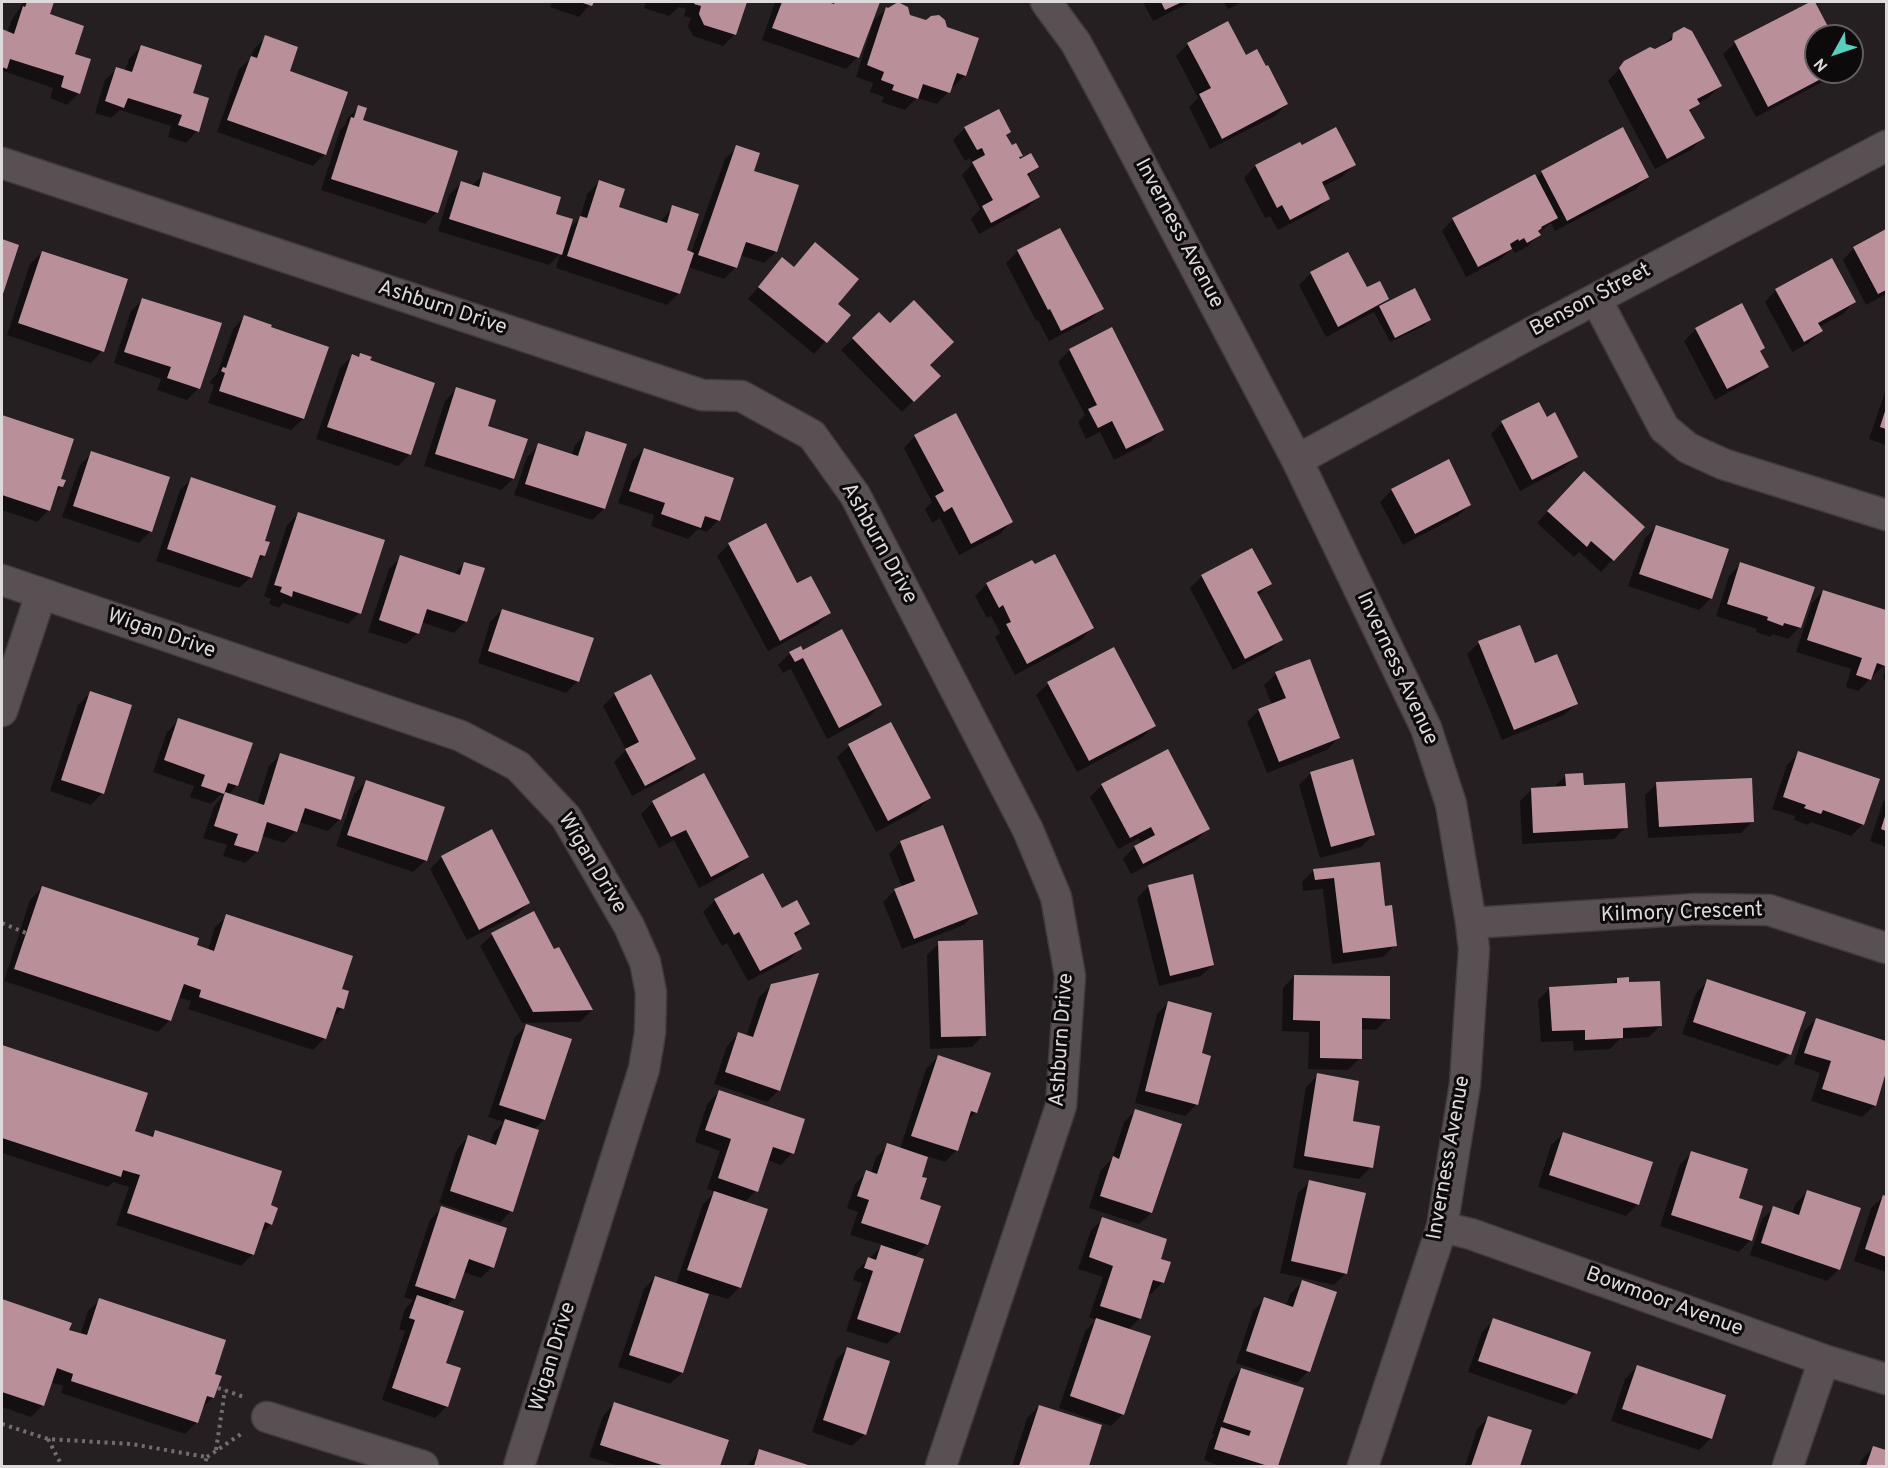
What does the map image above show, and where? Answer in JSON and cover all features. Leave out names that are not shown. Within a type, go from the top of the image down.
[{"type":"street","name":"Inverness Avenue","points":[[1046,2],[1076,43],[1297,460],[1426,728],[1451,804],[1474,949],[1465,1084],[1442,1227],[1363,1467]]},
{"type":"street","name":"Benson Street","points":[[1297,460],[1887,146]]},
{"type":"street","name":"Ashburn Drive","points":[[2,163],[702,395],[741,396],[812,435],[855,495],[1028,830],[1056,897],[1070,976],[1061,1106],[941,1467]]},
{"type":"street","points":[[1596,299],[1664,428],[1688,448],[1723,464],[1887,515]]},
{"type":"street","name":"Wigan Drive","points":[[2,580],[461,736],[518,766],[566,817],[629,926],[645,962],[651,992],[650,1033],[644,1069],[519,1467]]},
{"type":"street","points":[[2,711],[41,594]]},
{"type":"street","name":"Kilmory Crescent","points":[[1471,923],[1697,909],[1769,910],[1887,948]]},
{"type":"street","name":"Bowmoor Avenue","points":[[1442,1227],[1480,1237],[1824,1360],[1887,1379]]},
{"type":"street","points":[[1788,1467],[1824,1360]]},
{"type":"street","points":[[267,1417],[423,1467]]},
{"type":"path","points":[[2,923],[26,933]]},
{"type":"path","points":[[216,1450],[225,1390]]},
{"type":"path","points":[[204,1467],[207,1457],[267,1417]]},
{"type":"path","points":[[2,1424],[48,1439],[131,1444],[207,1457]]},
{"type":"path","points":[[48,1439],[62,1467]]},
{"type":"building","points":[[27,2],[54,2],[50,14],[84,26],[75,54],[91,59],[80,94],[61,87],[64,76],[10,59],[7,69],[2,67],[2,29],[14,34],[23,6],[25,7]]},
{"type":"building","points":[[580,2],[594,2],[592,6]]},
{"type":"building","points":[[695,2],[747,2],[736,35],[704,25],[699,14],[701,6],[694,4]]},
{"type":"building","points":[[782,2],[834,4],[835,2],[880,2],[859,58],[772,28]]},
{"type":"building","points":[[898,2],[908,7],[910,15],[926,20],[931,16],[939,15],[945,20],[947,27],[979,38],[966,76],[957,73],[950,93],[923,84],[918,99],[892,90],[894,85],[881,80],[884,72],[867,65],[886,7]]},
{"type":"building","points":[[1161,2],[1182,2],[1165,10]]},
{"type":"building","points":[[1810,2],[1815,2],[1827,24],[1804,24],[1804,84],[1811,84],[1768,107],[1734,41]]},
{"type":"building","points":[[1228,21],[1246,55],[1257,49],[1288,104],[1222,139],[1199,94],[1211,88],[1187,43]]},
{"type":"building","points":[[1684,27],[1692,31],[1722,86],[1697,99],[1700,104],[1689,110],[1705,138],[1667,159],[1619,68],[1624,61],[1650,47],[1655,49],[1672,40],[1673,33]]},
{"type":"building","points":[[265,35],[298,47],[290,71],[348,92],[326,155],[227,120],[251,56],[257,58]]},
{"type":"building","points":[[141,45],[202,65],[193,93],[209,98],[199,132],[178,125],[182,115],[128,98],[124,108],[105,101],[116,67],[132,72]]},
{"type":"building","points":[[358,105],[367,108],[363,120],[458,151],[438,213],[331,179],[351,117],[354,118]]},
{"type":"building","points":[[999,109],[1011,132],[1006,135],[1012,145],[1016,143],[1023,156],[1019,157],[1020,159],[1031,153],[1039,167],[1027,174],[1040,197],[991,223],[982,206],[993,200],[972,162],[985,155],[982,148],[977,150],[964,127]]},
{"type":"building","points":[[1336,127],[1356,165],[1322,182],[1330,199],[1290,220],[1282,205],[1277,208],[1255,165],[1300,142],[1302,145]]},
{"type":"building","points":[[1623,127],[1649,177],[1567,221],[1541,171]]},
{"type":"building","points":[[736,145],[760,153],[754,171],[799,185],[777,252],[746,242],[737,268],[698,255]]},
{"type":"building","points":[[483,172],[561,197],[556,214],[573,219],[562,255],[449,219],[461,181],[479,187]]},
{"type":"building","points":[[1535,174],[1558,218],[1541,227],[1538,231],[1541,235],[1527,243],[1524,238],[1519,241],[1518,239],[1510,244],[1512,249],[1478,267],[1452,218]]},
{"type":"building","points":[[599,180],[625,189],[619,207],[667,223],[672,205],[699,214],[687,250],[694,253],[680,294],[567,256],[580,216],[587,218]]},
{"type":"building","points":[[1060,228],[1104,309],[1061,331],[1017,250]]},
{"type":"building","points":[[1886,229],[1886,290],[1878,294],[1853,247]]},
{"type":"building","points":[[2,239],[19,245],[2,297]]},
{"type":"building","points":[[815,242],[859,279],[838,304],[851,315],[827,343],[758,287],[782,257],[794,267]]},
{"type":"building","points":[[42,251],[128,279],[104,352],[18,323]]},
{"type":"building","points":[[1348,252],[1367,287],[1380,281],[1389,299],[1338,327],[1310,272]]},
{"type":"building","points":[[1832,258],[1856,302],[1818,323],[1823,331],[1804,342],[1775,289]]},
{"type":"building","points":[[1415,288],[1431,320],[1395,338],[1379,306]]},
{"type":"building","points":[[142,298],[222,323],[200,389],[167,378],[171,367],[124,352]]},
{"type":"building","points":[[914,300],[954,342],[930,365],[941,376],[914,402],[852,338],[879,312],[890,323]]},
{"type":"building","points":[[1742,303],[1765,348],[1760,351],[1769,367],[1727,389],[1695,328]]},
{"type":"building","points":[[244,315],[329,347],[304,419],[219,391],[225,373],[221,371],[223,367],[226,368]]},
{"type":"building","points":[[1112,327],[1164,430],[1126,449],[1112,421],[1098,428],[1088,409],[1097,405],[1069,349]]},
{"type":"building","points":[[360,353],[372,357],[370,360],[435,383],[411,455],[327,427],[352,354],[359,357]]},
{"type":"building","points":[[456,387],[496,400],[488,426],[528,439],[514,479],[435,454]]},
{"type":"building","points":[[1539,402],[1547,417],[1555,412],[1578,457],[1532,480],[1501,421]]},
{"type":"building","points":[[1886,408],[1886,429],[1880,427]]},
{"type":"building","points":[[956,413],[1013,522],[971,544],[952,507],[944,512],[935,496],[944,491],[914,435]]},
{"type":"building","points":[[2,415],[74,439],[61,479],[66,480],[63,487],[58,486],[50,511],[2,495]]},
{"type":"building","points":[[586,431],[627,444],[605,509],[525,484],[538,443],[578,456]]},
{"type":"building","points":[[644,448],[734,478],[720,521],[705,516],[701,528],[661,514],[665,503],[629,491]]},
{"type":"building","points":[[91,451],[170,477],[152,532],[73,506]]},
{"type":"building","points":[[1449,459],[1471,505],[1415,534],[1391,489]]},
{"type":"building","points":[[1584,471],[1645,527],[1614,561],[1591,541],[1587,547],[1547,511]]},
{"type":"building","points":[[191,477],[276,506],[265,541],[270,542],[265,556],[260,555],[252,578],[167,549]]},
{"type":"building","points":[[298,512],[385,540],[361,614],[293,591],[292,597],[280,592],[282,587],[274,585]]},
{"type":"building","points":[[766,523],[797,583],[811,576],[831,613],[780,641],[728,543]]},
{"type":"building","points":[[1656,525],[1729,549],[1712,599],[1639,574]]},
{"type":"building","points":[[1252,548],[1272,584],[1257,592],[1283,640],[1245,659],[1201,575]]},
{"type":"building","points":[[1055,554],[1094,628],[1027,664],[1006,624],[1011,622],[1003,605],[999,608],[986,583],[1032,560],[1035,564]]},
{"type":"building","points":[[400,555],[460,575],[464,562],[485,568],[467,622],[427,609],[419,634],[379,620]]},
{"type":"building","points":[[1740,562],[1815,587],[1801,628],[1784,623],[1783,626],[1767,620],[1768,617],[1727,604]]},
{"type":"building","points":[[1823,590],[1886,610],[1886,662],[1885,666],[1877,663],[1871,680],[1856,675],[1862,658],[1807,640]]},
{"type":"building","points":[[502,609],[594,638],[579,682],[488,651]]},
{"type":"building","points":[[1520,625],[1535,663],[1557,654],[1578,704],[1514,730],[1478,641]]},
{"type":"building","points":[[842,629],[882,705],[839,728],[803,658],[795,662],[789,652],[801,646],[803,650]]},
{"type":"building","points":[[1114,647],[1156,726],[1089,761],[1047,682]]},
{"type":"building","points":[[1310,659],[1340,738],[1279,762],[1258,709],[1286,698],[1275,672]]},
{"type":"building","points":[[651,674],[696,759],[645,786],[625,749],[639,742],[614,693]]},
{"type":"building","points":[[90,691],[132,705],[104,794],[61,780]]},
{"type":"building","points":[[178,718],[253,743],[238,786],[228,783],[224,794],[201,786],[205,775],[164,760]]},
{"type":"building","points":[[891,722],[931,798],[888,821],[848,744]]},
{"type":"building","points":[[1168,749],[1210,829],[1143,864],[1134,846],[1155,835],[1151,827],[1130,838],[1101,784]]},
{"type":"building","points":[[1798,751],[1880,779],[1864,825],[1823,810],[1821,814],[1804,808],[1806,805],[1783,797]]},
{"type":"building","points":[[280,753],[355,777],[341,820],[305,808],[297,832],[267,822],[258,852],[234,845],[238,834],[214,826],[225,792],[264,805]]},
{"type":"building","points":[[1353,759],[1375,835],[1331,847],[1310,772]]},
{"type":"building","points":[[704,773],[749,857],[711,877],[686,830],[671,837],[652,801]]},
{"type":"building","points":[[1583,773],[1584,785],[1625,783],[1628,828],[1533,833],[1531,788],[1566,786],[1565,774]]},
{"type":"building","points":[[1752,778],[1754,822],[1659,827],[1656,782]]},
{"type":"building","points":[[366,780],[445,807],[427,861],[347,835]]},
{"type":"building","points":[[1886,813],[1886,831],[1881,829]]},
{"type":"building","points":[[943,825],[978,914],[914,939],[894,889],[915,881],[900,841]]},
{"type":"building","points":[[492,829],[530,903],[479,930],[441,856]]},
{"type":"building","points":[[1380,862],[1385,906],[1392,905],[1397,946],[1343,953],[1334,878],[1315,880],[1313,869]]},
{"type":"building","points":[[763,873],[782,908],[797,900],[810,924],[794,933],[802,949],[760,971],[739,932],[734,935],[714,899]]},
{"type":"building","points":[[1193,874],[1214,965],[1170,976],[1148,885]]},
{"type":"building","points":[[42,886],[199,938],[197,945],[214,951],[226,914],[353,956],[342,989],[349,991],[344,1009],[337,1007],[326,1039],[199,997],[201,990],[184,984],[171,1021],[14,969]]},
{"type":"building","points":[[534,911],[554,949],[559,947],[593,1010],[533,1012],[491,933]]},
{"type":"building","points":[[983,940],[986,1036],[941,1037],[938,941]]},
{"type":"building","points":[[819,973],[780,1091],[725,1072],[738,1032],[753,1037],[771,984]]},
{"type":"building","points":[[1294,975],[1390,976],[1390,1019],[1362,1018],[1362,1059],[1320,1058],[1320,1021],[1293,1020]]},
{"type":"building","points":[[1629,977],[1629,982],[1660,981],[1662,1026],[1623,1028],[1623,1038],[1585,1040],[1585,1030],[1552,1031],[1549,987],[1617,983],[1617,978]]},
{"type":"building","points":[[1707,979],[1806,1012],[1791,1055],[1693,1022]]},
{"type":"building","points":[[1168,1001],[1212,1013],[1202,1053],[1211,1056],[1198,1105],[1145,1091]]},
{"type":"building","points":[[1816,1018],[1886,1041],[1886,1072],[1876,1106],[1822,1089],[1831,1061],[1804,1053]]},
{"type":"building","points":[[526,1024],[572,1039],[545,1120],[499,1105]]},
{"type":"building","points":[[2,1045],[148,1093],[135,1131],[153,1137],[155,1130],[282,1171],[271,1205],[278,1208],[272,1225],[265,1222],[254,1255],[127,1213],[140,1175],[123,1170],[121,1177],[2,1138]]},
{"type":"building","points":[[938,1055],[991,1073],[977,1113],[971,1111],[958,1151],[911,1136]]},
{"type":"building","points":[[1317,1073],[1359,1081],[1353,1121],[1380,1126],[1373,1168],[1304,1156]]},
{"type":"building","points":[[719,1090],[805,1119],[794,1154],[773,1147],[758,1192],[718,1178],[731,1139],[705,1130]]},
{"type":"building","points":[[1135,1109],[1182,1124],[1152,1213],[1100,1196],[1113,1156],[1119,1159]]},
{"type":"building","points":[[505,1119],[539,1130],[513,1212],[450,1191],[468,1135],[496,1145]]},
{"type":"building","points":[[1563,1132],[1653,1162],[1639,1205],[1549,1175]]},
{"type":"building","points":[[887,1143],[928,1157],[922,1177],[927,1178],[920,1199],[941,1206],[928,1245],[861,1223],[869,1200],[857,1196],[866,1170],[877,1174]]},
{"type":"building","points":[[1691,1151],[1748,1169],[1739,1198],[1763,1206],[1752,1241],[1671,1215]]},
{"type":"building","points":[[1309,1180],[1366,1193],[1347,1274],[1291,1261]]},
{"type":"building","points":[[1807,1190],[1861,1208],[1840,1270],[1761,1243],[1773,1206],[1799,1215]]},
{"type":"building","points":[[714,1191],[768,1209],[741,1288],[687,1270]]},
{"type":"building","points":[[1883,1195],[1886,1196],[1886,1257],[1865,1249]]},
{"type":"building","points":[[441,1206],[507,1228],[494,1268],[469,1259],[455,1299],[415,1286]]},
{"type":"building","points":[[1102,1217],[1167,1239],[1161,1259],[1171,1262],[1164,1283],[1153,1280],[1141,1319],[1100,1306],[1113,1266],[1089,1257]]},
{"type":"building","points":[[881,1245],[924,1259],[900,1333],[857,1319],[873,1271],[864,1268],[868,1257],[876,1260]]},
{"type":"building","points":[[655,1276],[709,1294],[683,1373],[629,1355]]},
{"type":"building","points":[[1302,1280],[1337,1292],[1310,1372],[1246,1351],[1264,1297],[1293,1307]]},
{"type":"building","points":[[417,1295],[464,1311],[446,1363],[461,1368],[448,1407],[392,1388],[415,1320],[409,1318]]},
{"type":"building","points":[[99,1298],[226,1340],[215,1374],[222,1376],[214,1398],[207,1396],[198,1423],[71,1381],[73,1374],[57,1368],[44,1406],[2,1392],[2,1299],[72,1323],[69,1330],[87,1335]]},
{"type":"building","points":[[1096,1318],[1151,1336],[1124,1415],[1070,1396]]},
{"type":"building","points":[[1493,1318],[1591,1352],[1577,1394],[1478,1361]]},
{"type":"building","points":[[847,1347],[890,1361],[866,1435],[823,1420]]},
{"type":"building","points":[[1637,1365],[1726,1395],[1712,1439],[1622,1409]]},
{"type":"building","points":[[1241,1368],[1304,1388],[1278,1466],[1268,1466],[1214,1449],[1221,1427],[1249,1436],[1251,1431],[1223,1422]]},
{"type":"building","points":[[614,1402],[729,1440],[720,1466],[665,1466],[600,1445]]},
{"type":"building","points":[[1039,1405],[1102,1425],[1089,1466],[1019,1466]]},
{"type":"building","points":[[1488,1416],[1532,1430],[1520,1466],[1471,1466]]},
{"type":"building","points":[[1873,1446],[1886,1450],[1886,1466],[1866,1466]]},
{"type":"building","points":[[759,1449],[811,1466],[754,1466]]}]
